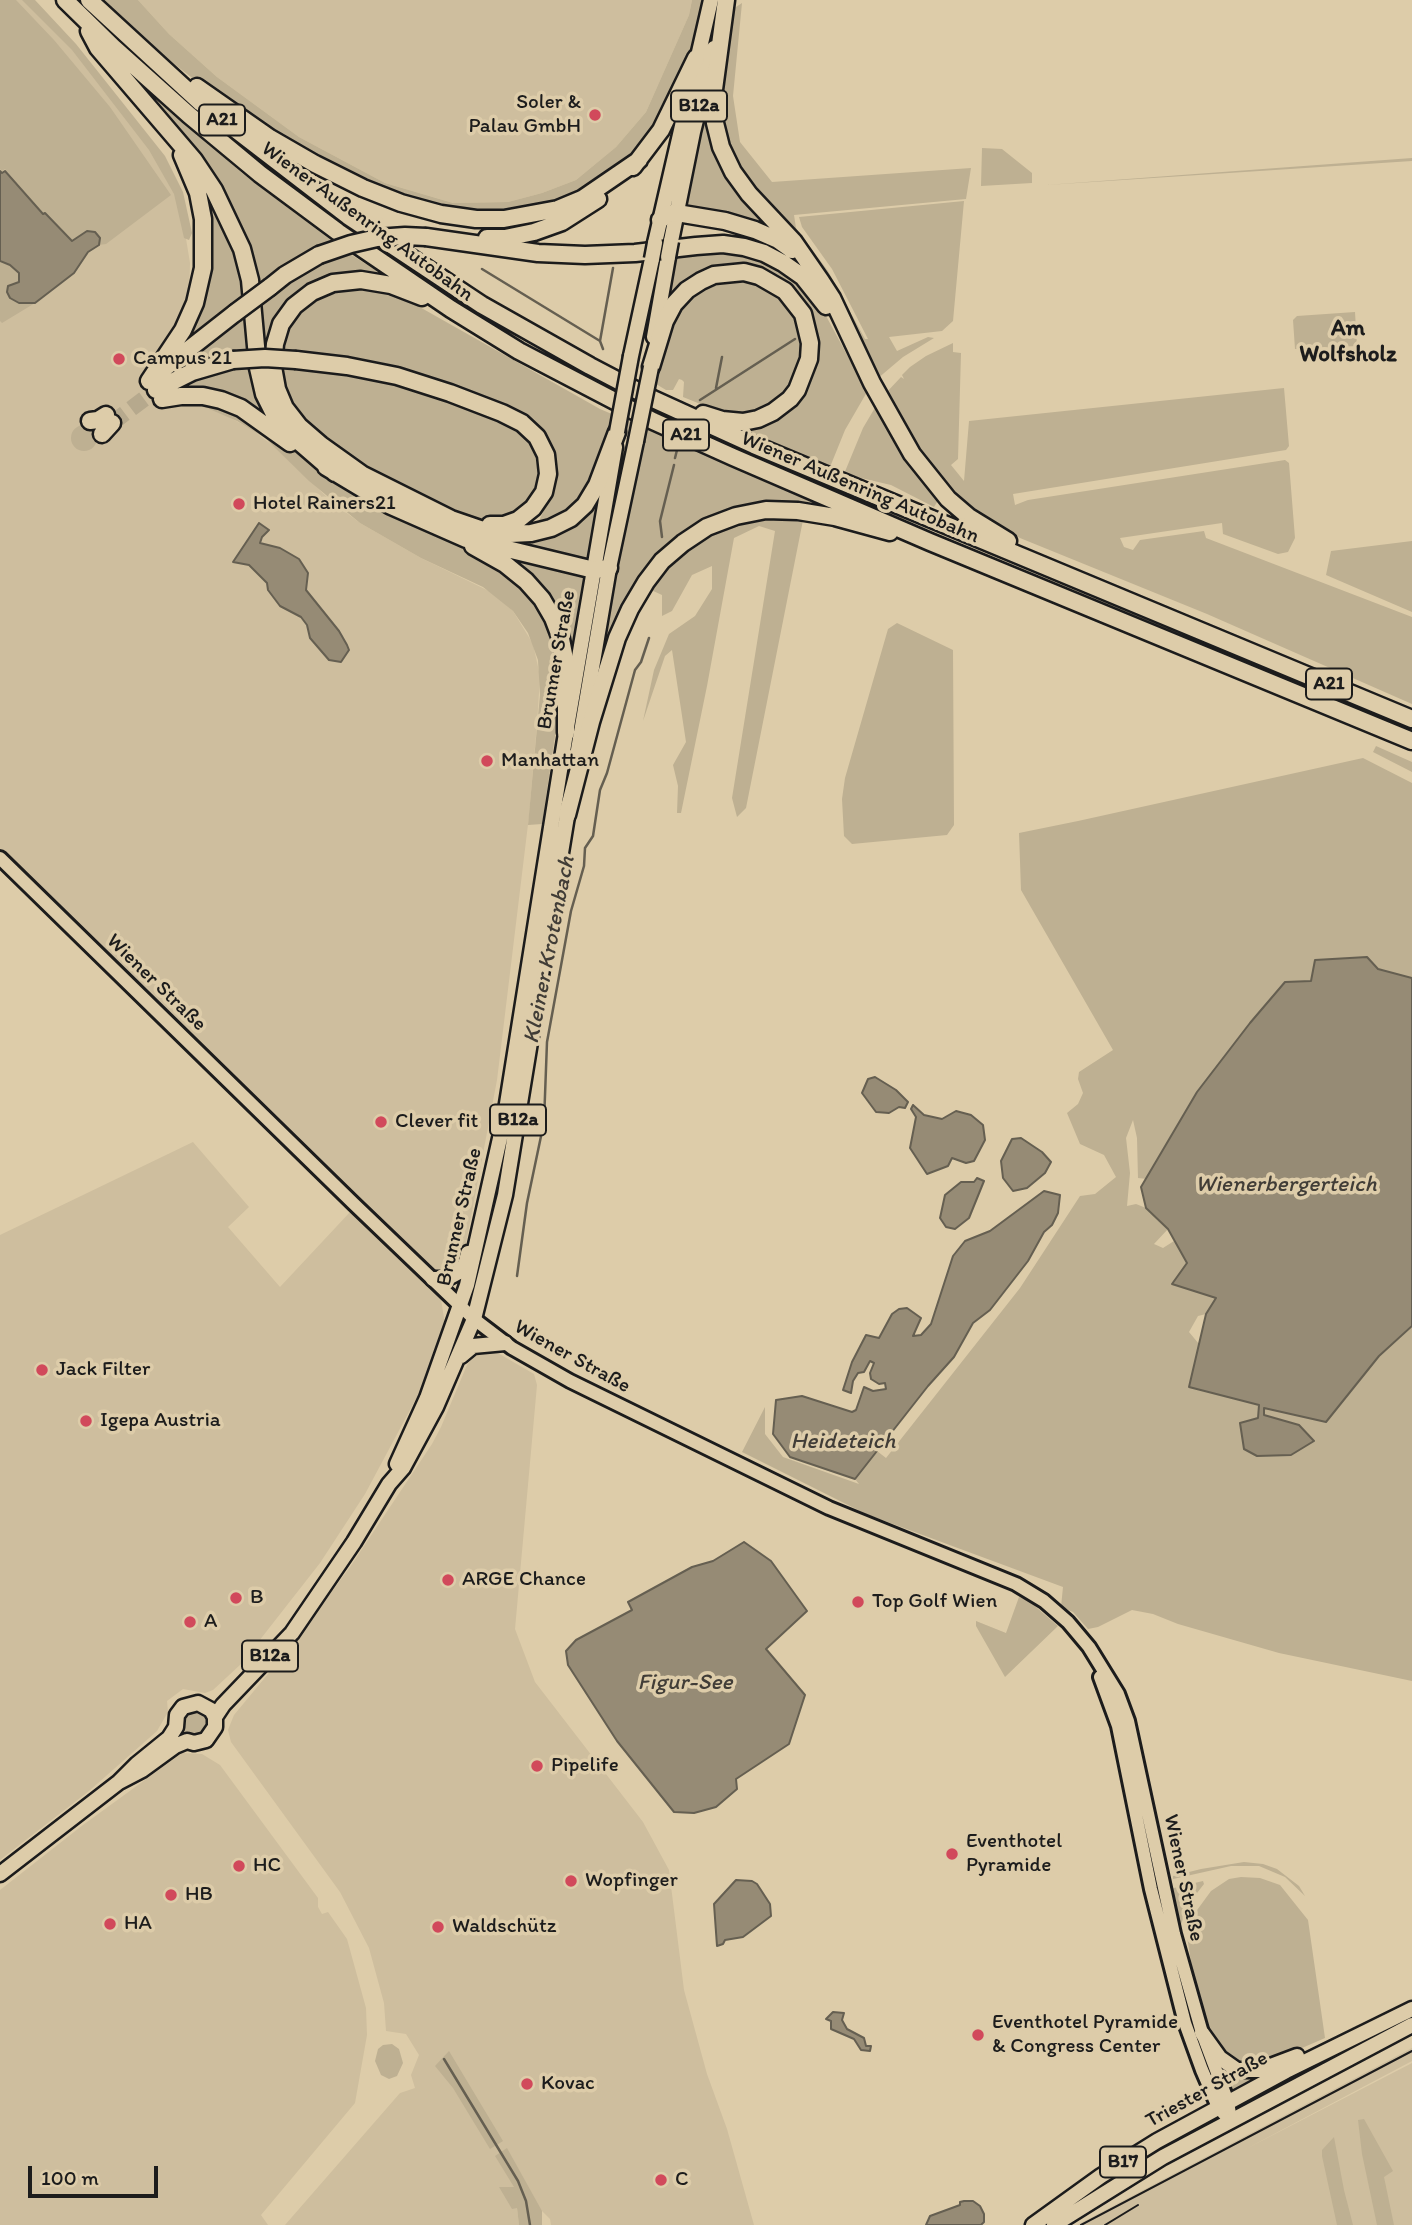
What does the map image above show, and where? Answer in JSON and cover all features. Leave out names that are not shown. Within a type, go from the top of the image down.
[{"type":"highway","name":"Wiener Außenring Autobahn","points":[[65,0],[189,115],[260,174],[451,310],[519,351],[653,421],[930,542],[1412,741]]},
{"type":"highway","name":"Wiener Außenring Autobahn","points":[[89,0],[201,103],[296,178],[432,274],[538,337],[653,399],[776,454],[1412,719]]},
{"type":"highway","points":[[726,0],[713,97],[715,123],[721,147],[733,172],[749,194],[794,242],[832,298],[872,383]]},
{"type":"highway","points":[[81,16],[98,48],[194,160],[214,190],[242,249],[254,308],[258,368],[270,405],[275,416],[290,434],[335,472]]},
{"type":"highway","points":[[151,58],[270,138],[314,164],[401,203],[441,214],[476,219],[504,219],[558,209],[593,192],[639,160]]},
{"type":"highway","points":[[156,390],[235,313],[285,275],[319,255],[377,238],[505,238],[562,222],[587,208],[617,184],[661,130],[696,58]]},
{"type":"highway","points":[[156,390],[195,303],[203,268],[203,219],[198,193],[174,138]]},
{"type":"highway","points":[[660,220],[668,214],[677,213],[725,221],[755,230],[778,240],[812,267]]},
{"type":"highway","points":[[426,237],[538,254],[623,254],[723,244],[764,253],[803,277],[820,296],[912,454],[948,499],[990,531],[1094,586]]},
{"type":"highway","points":[[651,366],[665,321],[674,304],[687,290],[714,275],[744,272],[766,279],[785,291],[794,301],[808,327],[809,359],[797,390],[773,412],[758,419],[743,422],[722,420],[653,399]]},
{"type":"highway","points":[[451,310],[391,285],[361,281],[333,283],[312,292],[295,306],[281,324],[275,344],[273,367],[277,389],[285,408],[299,426],[321,445],[363,475],[450,519],[486,531],[510,534],[551,528],[571,518],[585,505],[597,485],[617,432]]},
{"type":"highway","points":[[156,390],[192,372],[233,360],[265,358],[347,366],[397,376],[450,393],[502,413],[522,424],[537,438],[546,455],[548,474],[544,492],[533,508],[518,520],[504,525],[488,525],[435,510]]},
{"type":"highway","points":[[156,390],[181,396],[203,396],[241,408],[309,457],[391,506],[466,540],[601,569]]},
{"type":"highway","points":[[90,421],[98,420],[107,424]]},
{"type":"highway","points":[[568,815],[591,722],[617,638],[646,582],[662,561],[683,542],[707,527],[736,516],[766,510],[798,510],[835,517],[930,542]]},
{"type":"highway","points":[[466,540],[505,564],[526,581],[542,599],[553,618],[566,664],[566,733]]},
{"type":"main road","name":"Brunner Straße","points":[[474,1319],[505,1195],[568,815],[617,432],[660,220],[711,0]]},
{"type":"main road","name":"Brunner Straße","points":[[389,1484],[427,1398],[460,1305],[478,1241],[505,1116],[566,733],[601,569],[636,441],[693,132],[726,0]]},
{"type":"main road","name":"Wiener Straße","points":[[0,858],[474,1319],[505,1343],[570,1381],[829,1508],[1016,1584],[1052,1607],[1088,1647],[1118,1694],[1128,1721],[1166,1898],[1223,2105]]},
{"type":"main road","points":[[433,1279],[446,1279],[461,1270],[481,1219]]},
{"type":"main road","name":"B12a","points":[[119,1782],[142,1770],[175,1746],[187,1741],[194,1743],[206,1740],[214,1732],[215,1717],[223,1704],[292,1633],[354,1542],[389,1484],[414,1452],[474,1319]]},
{"type":"main road","points":[[457,1360],[473,1346],[505,1343]]},
{"type":"main road","name":"B12a","points":[[0,1874],[119,1782],[169,1738],[183,1707],[192,1703],[203,1704],[216,1698],[284,1631],[320,1590]]},
{"type":"main road","name":"Wiener Straße","points":[[1088,1647],[1118,1726],[1148,1875],[1185,2023],[1231,2120]]},
{"type":"main road","points":[[203,1704],[215,1717]]},
{"type":"main road","points":[[176,1727],[178,1733],[187,1741]]},
{"type":"main road","name":"Triester Straße","points":[[1033,2225],[1132,2156],[1223,2105],[1412,2009]]},
{"type":"main road","name":"Triester Straße","points":[[1054,2225],[1127,2178],[1412,2025]]},
{"type":"main road","points":[[1202,2034],[1227,2065],[1249,2071],[1272,2067],[1346,2033],[1360,2035]]},
{"type":"shaded area","points":[[0,0],[31,0],[56,25],[165,167],[181,208],[190,263],[189,300],[176,331],[144,375],[170,408],[192,405],[207,408],[220,412],[254,431],[276,448],[331,501],[360,523],[421,558],[493,593],[513,611],[533,644],[540,676],[537,724],[529,816],[497,1080],[463,1259],[458,1267],[442,1274],[168,1015],[0,850]]},
{"type":"shaded area","points":[[0,0],[16,0],[54,40],[110,107],[171,195],[106,244],[99,245],[99,237],[72,241],[29,199],[5,169],[0,169]]},
{"type":"shaded area","points":[[22,0],[35,0],[76,44],[165,156],[183,192],[192,233],[189,240],[184,238],[174,194],[149,150],[72,50]]},
{"type":"shaded area","points":[[102,0],[138,0],[169,34],[217,77],[299,137],[385,183],[453,203],[508,202],[576,180],[616,147],[646,112],[689,15],[692,0],[706,0],[689,56],[666,110],[644,143],[618,170],[587,189],[544,207],[489,213],[431,207],[375,189],[290,145],[209,91],[137,35]]},
{"type":"shaded area","points":[[138,0],[692,0],[689,15],[646,112],[616,147],[576,180],[542,193],[508,202],[453,203],[385,183],[299,137],[217,77],[169,34]]},
{"type":"shaded area","points":[[742,3],[733,96],[740,142],[772,182],[971,168],[966,199],[794,215],[796,228],[828,271],[865,339],[868,339],[832,269],[802,227],[799,217],[964,201],[953,321],[942,331],[889,337],[897,351],[928,337],[934,338],[903,357],[877,379],[792,230],[743,175],[730,153],[718,103],[733,9]]},
{"type":"shaded area","points":[[147,89],[242,173],[336,244],[256,292],[247,248],[146,92]]},
{"type":"shaded area","points":[[708,98],[712,127],[777,231],[682,208]]},
{"type":"shaded area","points":[[982,148],[1002,149],[1032,173],[1032,183],[981,186]]},
{"type":"shaded area","points":[[1412,158],[1412,161],[1046,185]]},
{"type":"shaded area","points":[[193,170],[227,223],[249,297],[170,360],[207,270]]},
{"type":"shaded area","points":[[736,251],[777,266],[803,286],[825,314],[867,392],[845,430],[830,467],[738,428],[766,422],[811,373],[802,300],[736,267],[667,302],[677,257]]},
{"type":"shaded area","points":[[347,252],[391,280],[363,276],[333,279],[310,289],[292,303],[277,323],[270,343],[268,366],[272,391],[281,410],[295,428],[327,456],[400,500],[437,517],[488,534],[509,538],[534,537],[555,532],[574,521],[589,508],[598,493],[603,492],[587,564],[502,544],[436,521],[398,504],[325,459],[292,430],[268,392],[262,368],[258,301],[306,268]]},
{"type":"shaded area","points":[[0,261],[19,273],[19,303],[35,303],[2,323],[0,321]]},
{"type":"shaded area","points":[[744,278],[781,294],[799,317],[804,351],[793,385],[776,404],[755,415],[730,416],[683,397],[682,380],[679,379],[673,390],[666,390],[656,384],[671,319],[687,298],[707,281]]},
{"type":"shaded area","points":[[336,287],[375,287],[402,297],[600,409],[814,500],[812,506],[783,502],[748,506],[665,553],[594,691],[644,444],[608,428],[593,482],[577,506],[557,521],[537,525],[555,487],[557,462],[546,438],[412,374],[358,360],[277,353],[281,337],[299,308]]},
{"type":"shaded area","points":[[250,307],[254,354],[151,384]]},
{"type":"shaded area","points":[[1355,312],[1357,346],[1295,349],[1293,320],[1297,316]]},
{"type":"shaded area","points":[[953,343],[953,352],[961,353],[958,459],[951,465],[964,481],[969,421],[1284,388],[1289,446],[1286,450],[1013,494],[1015,505],[1028,500],[1285,460],[1289,463],[1295,538],[1288,552],[1278,554],[1223,534],[1222,523],[1120,538],[1124,547],[1133,550],[1140,540],[1204,531],[1206,538],[1412,617],[1412,704],[1207,614],[1020,538],[985,521],[955,498],[922,460],[885,394],[901,377],[904,379],[902,375],[910,367]]},
{"type":"shaded area","points":[[254,363],[278,429],[242,406],[160,396],[204,372]]},
{"type":"shaded area","points":[[277,365],[396,381],[500,417],[534,440],[544,473],[531,505],[503,521],[477,520],[440,508],[372,473],[324,442],[289,406]]},
{"type":"shaded area","points":[[188,399],[222,405],[259,426],[354,492],[499,565],[537,599],[558,643],[561,696],[542,824],[528,825],[540,695],[538,660],[528,633],[513,611],[483,587],[421,558],[360,523],[309,481],[265,438],[237,421],[207,408],[192,405],[170,408],[164,401]]},
{"type":"shaded area","points":[[876,406],[903,456],[939,499],[934,507],[891,485],[844,474],[863,428]]},
{"type":"shaded area","points":[[84,425],[93,429],[97,438],[93,447],[84,451],[75,447],[71,438],[75,429]]},
{"type":"shaded area","points":[[756,520],[803,520],[746,808],[737,817],[732,798],[775,531],[759,526],[734,538],[681,813],[677,813],[678,786],[673,765],[686,742],[672,650],[665,656],[643,721],[654,670],[669,634],[695,616],[712,589],[712,566],[692,575],[672,611],[662,616],[662,595],[649,589],[663,569],[687,550],[724,529]]},
{"type":"shaded area","points":[[1412,541],[1412,612],[1326,575],[1331,551]]},
{"type":"shaded area","points":[[500,553],[584,573],[587,577],[572,668],[565,639]]},
{"type":"shaded area","points":[[897,623],[953,650],[954,825],[947,835],[852,844],[844,836],[842,799],[845,778],[888,629]]},
{"type":"shaded area","points":[[1376,746],[1412,762],[1412,772],[1373,752]]},
{"type":"shaded area","points":[[1363,758],[1412,783],[1412,978],[1378,969],[1311,981],[1250,1023],[1197,1092],[1147,1179],[1138,1178],[1137,1138],[1133,1120],[1126,1138],[1130,1173],[1127,1206],[1136,1204],[1146,1208],[1168,1229],[1154,1244],[1163,1248],[1174,1241],[1187,1263],[1172,1284],[1216,1298],[1206,1314],[1198,1316],[1189,1332],[1199,1344],[1189,1387],[1260,1405],[1258,1418],[1299,1425],[1264,1415],[1264,1407],[1326,1422],[1379,1356],[1412,1326],[1412,1681],[1279,1653],[1132,1610],[1098,1627],[1088,1629],[1073,1612],[1061,1607],[1063,1587],[866,1514],[742,1452],[765,1407],[765,1434],[783,1457],[859,1484],[855,1479],[877,1451],[886,1458],[1020,1288],[1080,1196],[1095,1194],[1116,1177],[1104,1155],[1080,1144],[1067,1113],[1078,1104],[1083,1093],[1078,1079],[1079,1072],[1113,1050],[1021,890],[1019,833]]},
{"type":"shaded area","points":[[193,1142],[249,1207],[228,1227],[280,1287],[351,1211],[441,1299],[445,1325],[426,1380],[365,1494],[320,1563],[241,1664],[213,1690],[205,1693],[183,1689],[167,1701],[168,1712],[157,1731],[89,1791],[0,1860],[0,1235]]},
{"type":"shaded area","points":[[496,1352],[534,1374],[537,1385],[515,1629],[535,1682],[643,1822],[669,1870],[684,1990],[754,2225],[551,2225],[550,2219],[542,2211],[517,2208],[519,2225],[285,2225],[400,2093],[415,2088],[411,2075],[419,2055],[406,2034],[386,2031],[384,2003],[369,1948],[340,1892],[231,1742],[228,1730],[234,1715],[292,1645],[350,1567],[432,1444],[467,1365],[477,1353]]},
{"type":"shaded area","points":[[1019,1597],[1029,1601],[1058,1626],[1005,1677],[976,1626],[976,1621],[1006,1633]]},
{"type":"shaded area","points":[[201,1709],[211,1720],[205,1735],[189,1737],[182,1728],[184,1714]]},
{"type":"shaded area","points":[[182,1753],[202,1754],[220,1765],[318,1898],[318,1907],[322,1914],[328,1912],[347,1939],[366,2008],[367,2035],[355,2103],[261,2215],[268,2225],[0,2225],[0,1890]]},
{"type":"shaded area","points":[[1244,1862],[1277,1869],[1299,1886],[1305,1896],[1285,1877],[1259,1866],[1231,1866],[1173,1879],[1173,1876],[1201,1869]]},
{"type":"shaded area","points":[[1260,1878],[1280,1885],[1308,1920],[1325,2038],[1263,2065],[1251,2067],[1233,2062],[1216,2045],[1193,1976],[1187,1936],[1192,1917],[1211,1891],[1229,1879]]},
{"type":"shaded area","points":[[1203,1881],[1204,1884],[1187,1906],[1178,1929],[1170,1889]]},
{"type":"shaded area","points":[[1412,2016],[1412,2019],[1242,2108],[1236,2103]]},
{"type":"shaded area","points":[[392,2044],[399,2049],[403,2063],[397,2076],[389,2079],[381,2075],[375,2061],[378,2049]]},
{"type":"shaded area","points":[[1412,2048],[1412,2061],[1242,2151],[1412,2063],[1412,2225],[1077,2225]]},
{"type":"shaded area","points":[[449,2051],[503,2141],[490,2149],[453,2088],[435,2066]]},
{"type":"shaded area","points":[[1217,2062],[1276,2070],[1230,2094]]},
{"type":"shaded area","points":[[1364,2119],[1393,2171],[1384,2177],[1394,2225],[1377,2225],[1362,2154],[1358,2120]]},
{"type":"shaded area","points":[[1334,2137],[1353,2225],[1337,2225],[1322,2156],[1322,2150]]},
{"type":"shaded area","points":[[507,2148],[542,2211],[542,2225],[519,2225],[517,2208],[512,2209],[499,2187],[514,2187],[495,2156]]},
{"type":"water","points":[[0,171],[5,171],[43,214],[72,241],[87,231],[95,232],[100,238],[99,245],[88,252],[74,273],[35,303],[19,303],[10,298],[7,292],[8,286],[19,282],[19,273],[0,261]]},
{"type":"water","points":[[259,523],[269,530],[260,543],[280,548],[299,559],[308,573],[306,590],[339,631],[349,650],[341,662],[329,660],[310,638],[307,625],[301,617],[280,606],[268,590],[267,583],[249,565],[233,562]]},
{"type":"water","name":"Wienerbergerteich","points":[[1367,957],[1378,969],[1412,978],[1412,1326],[1379,1356],[1326,1422],[1264,1408],[1264,1415],[1299,1425],[1314,1441],[1291,1455],[1257,1456],[1244,1449],[1240,1423],[1258,1418],[1259,1405],[1189,1387],[1206,1314],[1216,1298],[1172,1284],[1187,1263],[1168,1229],[1146,1208],[1141,1187],[1197,1092],[1285,982],[1311,981],[1315,960]]},
{"type":"water","points":[[875,1077],[896,1090],[908,1102],[905,1108],[899,1107],[889,1113],[876,1112],[862,1093],[868,1079]]},
{"type":"water","points":[[913,1105],[924,1115],[942,1119],[956,1111],[971,1115],[983,1125],[985,1140],[974,1161],[966,1163],[952,1158],[948,1166],[927,1174],[910,1148],[916,1117],[911,1109]]},
{"type":"water","points":[[1021,1138],[1042,1152],[1051,1162],[1045,1173],[1027,1188],[1013,1191],[1003,1178],[1001,1161],[1012,1139]]},
{"type":"water","points":[[977,1178],[984,1181],[969,1218],[955,1229],[946,1227],[940,1218],[945,1195],[961,1182],[974,1182]]},
{"type":"water","name":"Heideteich","points":[[1044,1191],[1060,1195],[1058,1213],[1052,1225],[1044,1232],[1028,1261],[990,1310],[973,1323],[954,1357],[855,1479],[790,1457],[773,1434],[776,1400],[802,1396],[852,1412],[856,1410],[864,1387],[873,1391],[886,1389],[885,1383],[879,1384],[871,1379],[874,1363],[870,1361],[864,1372],[858,1373],[853,1381],[851,1393],[843,1390],[852,1362],[866,1335],[879,1338],[892,1314],[907,1308],[921,1318],[913,1336],[921,1335],[931,1324],[953,1256],[965,1241],[990,1231]]},
{"type":"water","name":"Figur-See","points":[[744,1542],[771,1561],[807,1611],[766,1649],[805,1695],[789,1744],[736,1779],[737,1789],[716,1807],[694,1813],[674,1812],[617,1741],[568,1665],[566,1651],[576,1640],[632,1610],[628,1602],[692,1567],[713,1561]]},
{"type":"water","points":[[736,1880],[757,1884],[770,1904],[771,1916],[743,1937],[725,1940],[717,1946],[714,1904]]},
{"type":"water","points":[[833,2012],[844,2013],[842,2020],[847,2029],[864,2038],[866,2046],[871,2046],[870,2051],[861,2050],[854,2039],[831,2029],[831,2021],[826,2019]]},
{"type":"water","points":[[964,2201],[973,2201],[980,2206],[984,2214],[984,2222],[981,2225],[926,2225],[930,2216]]},
{"type":"waterway","points":[[603,349],[600,341],[613,268]]},
{"type":"waterway","points":[[482,269],[600,341]]},
{"type":"waterway","points":[[700,400],[795,339]]},
{"type":"waterway","points":[[716,388],[722,357]]},
{"type":"waterway","points":[[675,458],[677,450]]},
{"type":"waterway","points":[[662,537],[660,521],[674,465]]},
{"type":"waterway","name":"Kleiner Krotenbach","points":[[517,1276],[527,1203],[544,1122],[547,1042],[571,911],[584,866],[585,848],[593,836],[600,790],[635,670],[641,662],[649,638]]},
{"type":"waterway","points":[[444,2059],[518,2181],[526,2201],[530,2225]]},
{"type":"tunnel","points":[[112,423],[156,390]]},
{"type":"tram line","points":[[1081,2225],[1412,2051]]},
{"type":"tram line","points":[[1105,2225],[1138,2205]]},
{"type":"place","name":"Soler & Palau GmbH","points":[[595,115]]},
{"type":"place","name":"Campus 21","points":[[119,359]]},
{"type":"place","name":"Hotel Rainers21","points":[[239,504]]},
{"type":"place","name":"Manhattan","points":[[487,761]]},
{"type":"place","name":"Clever fit","points":[[381,1122]]},
{"type":"place","name":"Jack Filter","points":[[42,1370]]},
{"type":"place","name":"Igepa Austria","points":[[86,1421]]},
{"type":"place","name":"ARGE Chance","points":[[448,1580]]},
{"type":"place","name":"B","points":[[236,1598]]},
{"type":"place","name":"Top Golf Wien","points":[[858,1602]]},
{"type":"place","name":"A","points":[[190,1622]]},
{"type":"place","name":"Pipelife","points":[[537,1766]]},
{"type":"place","name":"Eventhotel Pyramide","points":[[952,1854]]},
{"type":"place","name":"HC","points":[[239,1866]]},
{"type":"place","name":"Wopfinger","points":[[571,1881]]},
{"type":"place","name":"HB","points":[[171,1895]]},
{"type":"place","name":"HA","points":[[110,1924]]},
{"type":"place","name":"Waldschütz","points":[[438,1927]]},
{"type":"place","name":"Eventhotel Pyramide & Congress Center","points":[[978,2035]]},
{"type":"place","name":"Kovac","points":[[527,2084]]},
{"type":"place","name":"C","points":[[661,2180]]},
{"type":"district","name":"Am Wolfsholz","points":[[1348,342]]}]
